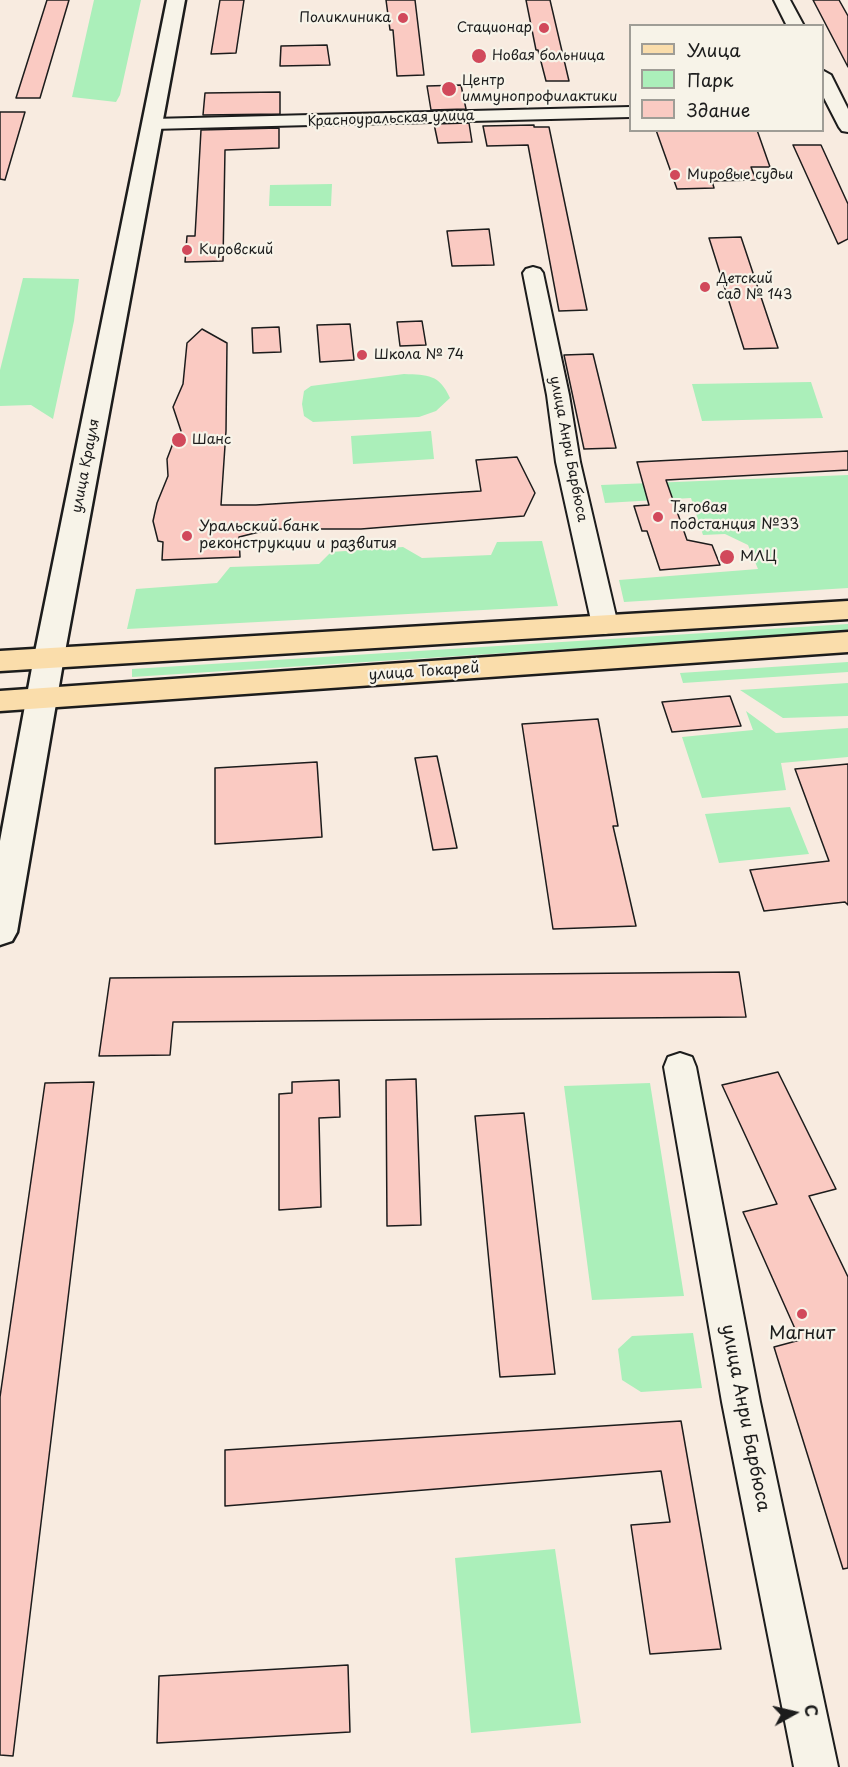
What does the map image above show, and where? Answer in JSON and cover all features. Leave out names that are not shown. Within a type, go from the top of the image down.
[{"type":"main road","name":"улица Крауля","points":[[0,932],[49,657],[176,0]]},
{"type":"main road","points":[[0,661],[848,610]]},
{"type":"main road","name":"улица Токарей","points":[[0,701],[848,642]]},
{"type":"street","points":[[782,0],[795,24]]},
{"type":"street","points":[[824,79],[848,128]]},
{"type":"street","name":"Красноуральская улица","points":[[152,124],[629,112]]},
{"type":"street","name":"улица Анри Барбюса","points":[[533,273],[558,395],[568,462],[605,626]]},
{"type":"street","name":"улица Анри Барбюса","points":[[680,1067],[739,1391],[816,1767]]},
{"type":"green space","points":[[94,0],[141,0],[120,95],[116,102],[72,97]]},
{"type":"green space","points":[[332,184],[331,206],[269,206],[270,185]]},
{"type":"green space","points":[[23,278],[79,279],[74,321],[53,419],[31,405],[0,406],[0,370]]},
{"type":"green space","points":[[404,374],[432,377],[442,384],[450,398],[436,411],[419,417],[313,422],[304,416],[302,404],[304,391],[311,386]]},
{"type":"green space","points":[[811,382],[823,418],[702,421],[692,384]]},
{"type":"green space","points":[[431,431],[434,459],[353,464],[351,436]]},
{"type":"green space","points":[[848,475],[848,588],[624,602],[619,580],[758,569],[748,545],[725,534],[703,535],[691,498],[605,503],[601,485]]},
{"type":"green space","points":[[542,541],[558,606],[127,629],[136,589],[217,583],[230,567],[319,564],[331,552],[403,547],[422,558],[491,555],[497,542]]},
{"type":"green space","points":[[848,624],[848,631],[132,677],[132,669]]},
{"type":"green space","points":[[848,662],[848,672],[683,683],[680,673]]},
{"type":"green space","points":[[848,683],[848,716],[783,718],[740,690]]},
{"type":"green space","points":[[746,711],[776,733],[848,728],[848,757],[781,763],[786,790],[702,798],[682,737],[753,730]]},
{"type":"green space","points":[[790,807],[809,854],[719,863],[705,814]]},
{"type":"green space","points":[[650,1083],[684,1296],[592,1300],[564,1086]]},
{"type":"green space","points":[[693,1333],[702,1388],[641,1392],[622,1380],[618,1349],[632,1336]]},
{"type":"green space","points":[[555,1549],[581,1723],[471,1733],[455,1558]]},
{"type":"building","points":[[47,0],[69,0],[40,98],[16,98]]},
{"type":"building","points":[[220,0],[244,0],[236,53],[211,54]]},
{"type":"building","points":[[386,0],[415,0],[424,75],[397,76],[393,30],[390,30]]},
{"type":"building","name":"Стационар","points":[[526,0],[550,0],[569,81],[546,81],[538,50],[536,50]]},
{"type":"building","points":[[813,0],[839,0],[848,16],[848,67]]},
{"type":"building","points":[[327,45],[330,65],[280,66],[281,46]]},
{"type":"building","points":[[461,85],[466,109],[431,110],[427,86]]},
{"type":"building","points":[[280,92],[280,114],[203,115],[205,93]]},
{"type":"building","points":[[0,112],[25,112],[5,180],[0,179]]},
{"type":"building","points":[[469,123],[472,142],[438,143],[434,124]]},
{"type":"building","points":[[534,125],[534,127],[549,127],[587,310],[559,311],[528,145],[487,146],[483,126]]},
{"type":"building","points":[[279,128],[279,148],[225,150],[223,261],[185,262],[187,236],[195,236],[201,130]]},
{"type":"building","points":[[657,132],[758,132],[770,167],[751,167],[756,180],[712,181],[714,188],[677,189]]},
{"type":"building","points":[[793,145],[821,145],[848,204],[848,239],[838,244]]},
{"type":"building","points":[[489,229],[494,265],[452,266],[447,231]]},
{"type":"building","points":[[741,237],[778,348],[744,349],[709,238]]},
{"type":"building","points":[[422,321],[426,345],[400,346],[397,322]]},
{"type":"building","points":[[350,324],[354,360],[320,362],[317,325]]},
{"type":"building","points":[[279,327],[281,352],[253,353],[252,328]]},
{"type":"building","points":[[202,329],[227,343],[226,431],[221,505],[256,505],[481,491],[476,460],[517,457],[535,493],[524,516],[361,529],[271,529],[239,537],[240,557],[162,560],[163,542],[158,541],[153,521],[157,503],[168,476],[167,459],[175,438],[181,431],[173,407],[183,384],[187,343]]},
{"type":"building","points":[[593,354],[616,448],[584,449],[564,355]]},
{"type":"building","points":[[848,451],[848,470],[666,480],[687,540],[712,545],[720,565],[660,570],[647,531],[642,531],[634,506],[649,505],[637,462]]},
{"type":"building","points":[[730,696],[741,726],[672,732],[662,702]]},
{"type":"building","points":[[598,719],[618,826],[613,826],[636,926],[553,929],[522,724]]},
{"type":"building","points":[[437,756],[457,848],[433,850],[415,758]]},
{"type":"building","points":[[317,762],[322,837],[215,844],[215,768]]},
{"type":"building","points":[[848,764],[848,905],[845,902],[764,911],[750,870],[829,861],[795,769]]},
{"type":"building","points":[[739,972],[746,1017],[173,1022],[170,1055],[99,1056],[110,978]]},
{"type":"building","points":[[778,1072],[836,1189],[809,1196],[848,1277],[848,1568],[843,1569],[774,1347],[800,1340],[743,1212],[777,1204],[722,1085]]},
{"type":"building","points":[[416,1079],[421,1225],[387,1226],[386,1080]]},
{"type":"building","points":[[339,1080],[340,1117],[319,1118],[321,1207],[279,1210],[279,1094],[292,1093],[292,1082]]},
{"type":"building","points":[[94,1082],[13,1756],[0,1755],[0,1397],[45,1083]]},
{"type":"building","points":[[524,1113],[555,1374],[500,1377],[475,1116]]},
{"type":"building","points":[[681,1421],[721,1649],[650,1654],[631,1525],[670,1522],[661,1471],[225,1506],[225,1450]]},
{"type":"building","points":[[348,1665],[350,1732],[157,1743],[159,1676]]},
{"type":"place","name":"Поликлиника","points":[[403,18]]},
{"type":"place","name":"Стационар","points":[[544,28]]},
{"type":"place","name":"Новая больница","points":[[479,56]]},
{"type":"place","name":"Центр иммунопрофилактики","points":[[449,89]]},
{"type":"place","name":"Мировые судьи","points":[[675,175]]},
{"type":"place","name":"Кировский","points":[[187,250]]},
{"type":"place","name":"Детский сад № 143","points":[[705,287]]},
{"type":"place","name":"Школа № 74","points":[[362,355]]},
{"type":"place","name":"Шанс","points":[[179,440]]},
{"type":"place","name":"Тяговая подстанция №33","points":[[658,517]]},
{"type":"place","name":"Уральский банк реконструкции и развития","points":[[187,536]]},
{"type":"place","name":"МЛЦ","points":[[727,557]]},
{"type":"place","name":"Магнит","points":[[802,1314]]}]
